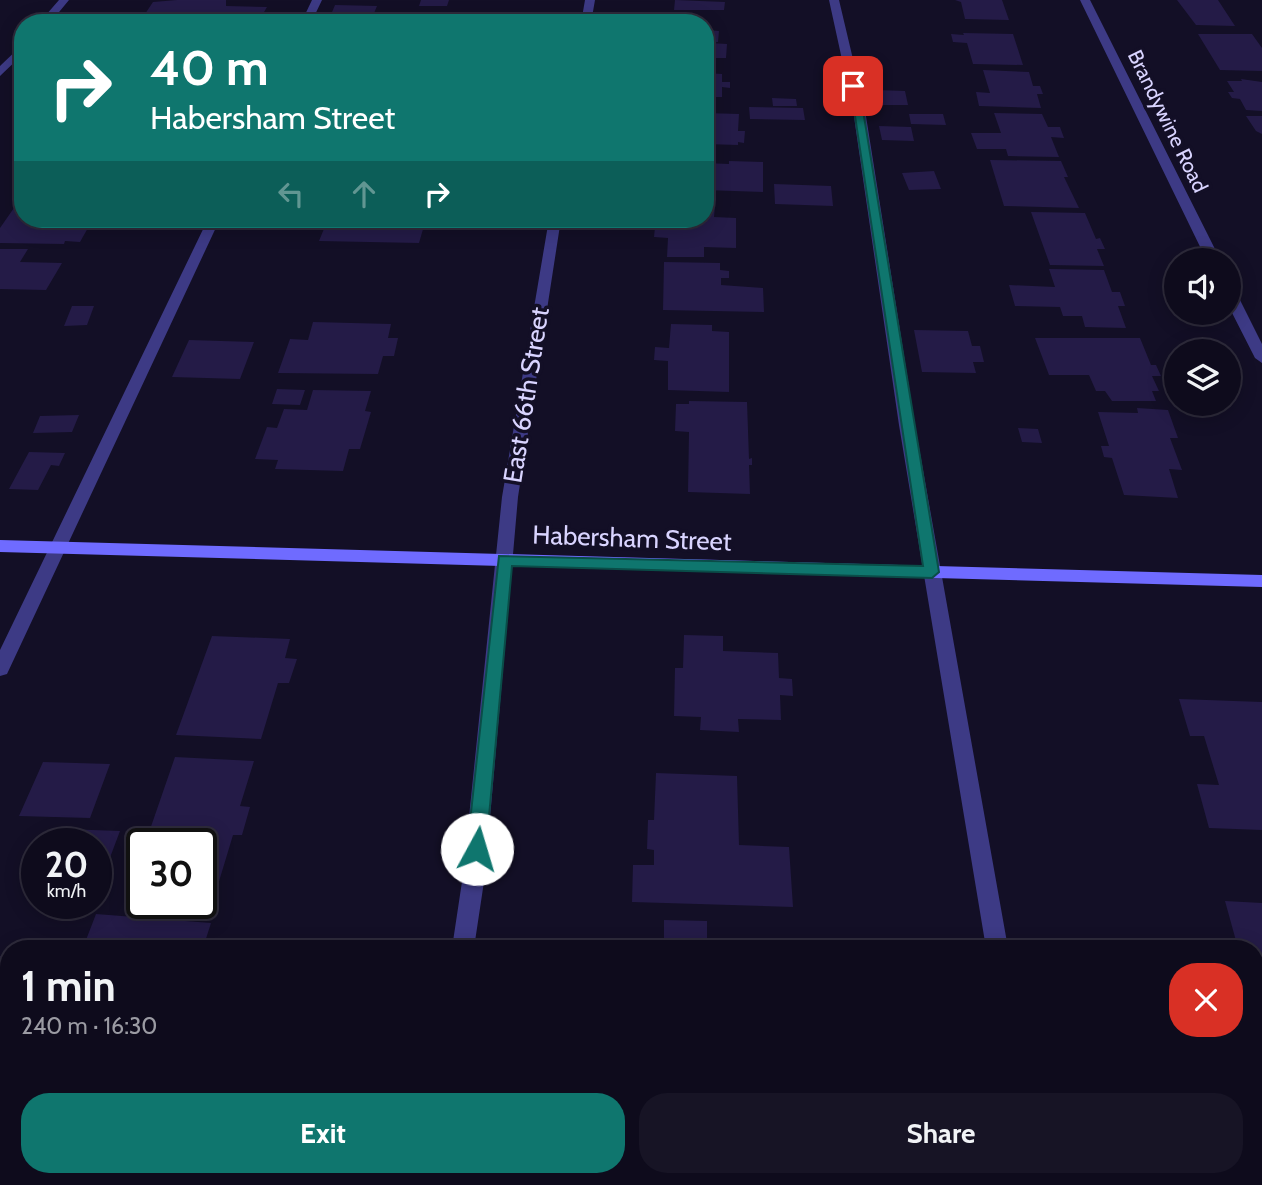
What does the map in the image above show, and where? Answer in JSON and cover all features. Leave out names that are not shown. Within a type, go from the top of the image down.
[{"type":"street","points":[[52,14],[64,0]]},
{"type":"street","points":[[834,0],[859,110],[932,572],[996,940]]},
{"type":"street","name":"Brandywine Road","points":[[1084,0],[1208,248]]},
{"type":"street","points":[[0,72],[14,57]]},
{"type":"street","points":[[0,669],[210,228]]},
{"type":"street","name":"East 66th Street","points":[[464,940],[474,875],[510,497],[554,228]]},
{"type":"street","points":[[1241,316],[1262,358]]},
{"type":"street","name":"Habersham Street","points":[[0,545],[1262,581]]},
{"type":"building","points":[[226,0],[226,6],[267,7],[263,14],[145,14],[153,2]]},
{"type":"building","points":[[421,0],[449,0],[447,6],[419,6]]},
{"type":"building","points":[[675,0],[725,2],[724,10],[674,10]]},
{"type":"building","points":[[955,0],[1002,0],[1009,20],[965,19],[961,2]]},
{"type":"building","points":[[1177,0],[1218,0],[1235,26],[1196,25]]},
{"type":"building","points":[[335,5],[377,6],[374,14],[331,14]]},
{"type":"building","points":[[714,31],[719,31],[718,42],[714,42]]},
{"type":"building","points":[[963,33],[1013,34],[1023,65],[973,64],[967,43],[953,42],[951,34],[964,35]]},
{"type":"building","points":[[1198,34],[1252,34],[1262,48],[1262,71],[1220,70]]},
{"type":"building","points":[[714,43],[727,44],[726,58],[714,58]]},
{"type":"building","points":[[983,70],[1029,72],[1033,86],[1040,86],[1043,94],[1037,94],[1041,108],[979,106],[976,92],[990,93]]},
{"type":"building","points":[[714,74],[722,74],[722,82],[730,82],[730,88],[722,87],[722,97],[714,97]]},
{"type":"building","points":[[1241,79],[1262,82],[1262,111],[1246,110],[1240,99],[1232,98],[1228,92],[1234,92],[1227,81],[1242,81]]},
{"type":"building","points":[[876,90],[905,91],[908,105],[879,105]]},
{"type":"building","points":[[772,98],[796,99],[797,106],[773,106]]},
{"type":"building","points":[[749,107],[803,108],[805,120],[750,119]]},
{"type":"building","points":[[714,113],[739,114],[738,131],[745,131],[744,143],[738,142],[738,145],[714,144]]},
{"type":"building","points":[[994,113],[1042,114],[1048,127],[1060,127],[1064,138],[1051,137],[1059,157],[1008,156],[1006,149],[977,149],[971,133],[1001,133]]},
{"type":"building","points":[[909,114],[943,114],[946,125],[911,124]]},
{"type":"building","points":[[1246,116],[1262,116],[1262,134],[1256,131]]},
{"type":"building","points":[[879,126],[911,127],[914,141],[882,140]]},
{"type":"building","points":[[990,160],[1061,161],[1068,177],[1064,177],[1079,208],[1004,206]]},
{"type":"building","points":[[729,161],[763,162],[763,192],[714,190],[714,163],[729,164]]},
{"type":"building","points":[[934,171],[941,189],[909,190],[902,173]]},
{"type":"building","points":[[774,184],[831,186],[833,206],[775,204]]},
{"type":"building","points":[[14,208],[14,228],[88,228],[80,242],[65,241],[64,244],[0,243],[0,228]]},
{"type":"building","points":[[1031,212],[1085,213],[1096,239],[1100,238],[1105,249],[1097,249],[1104,266],[1050,265]]},
{"type":"building","points":[[714,217],[736,218],[736,248],[704,247],[704,257],[667,257],[668,238],[654,237],[655,228],[714,228]]},
{"type":"building","points":[[324,228],[423,228],[419,243],[319,241]]},
{"type":"building","points":[[0,249],[28,249],[20,262],[62,263],[46,290],[0,289]]},
{"type":"building","points":[[664,262],[720,263],[720,270],[729,271],[729,278],[721,278],[721,285],[763,288],[764,312],[663,310]]},
{"type":"building","points":[[1049,269],[1104,270],[1112,292],[1120,292],[1125,306],[1118,306],[1126,328],[1085,327],[1082,316],[1063,316],[1060,307],[1015,306],[1009,285],[1055,287]]},
{"type":"building","points":[[72,306],[94,306],[87,325],[64,326]]},
{"type":"building","points":[[313,322],[391,324],[388,338],[398,338],[394,356],[383,356],[378,374],[278,373],[290,339],[308,340]]},
{"type":"building","points":[[671,324],[712,325],[712,331],[729,332],[729,392],[668,390],[668,361],[654,360],[655,347],[669,348]]},
{"type":"building","points":[[914,330],[968,331],[972,346],[980,346],[984,362],[973,362],[976,373],[922,372]]},
{"type":"building","points":[[1035,338],[1140,338],[1151,365],[1156,365],[1161,376],[1152,376],[1159,391],[1152,391],[1156,401],[1112,401],[1105,391],[1096,391],[1089,375],[1049,375]]},
{"type":"building","points":[[189,340],[254,342],[240,379],[172,377]]},
{"type":"building","points":[[277,389],[305,390],[300,405],[272,404]]},
{"type":"building","points":[[313,390],[371,391],[365,411],[371,412],[360,449],[349,449],[343,471],[275,469],[278,460],[255,459],[267,427],[277,428],[284,409],[307,410]]},
{"type":"building","points":[[689,401],[747,402],[749,459],[752,458],[752,465],[749,465],[750,494],[688,492],[689,432],[675,431],[676,404],[689,404]]},
{"type":"building","points":[[1137,408],[1164,410],[1164,416],[1170,416],[1178,438],[1170,438],[1182,470],[1169,469],[1178,498],[1124,495],[1112,458],[1104,457],[1101,446],[1109,446],[1098,412],[1138,413]]},
{"type":"building","points":[[79,415],[72,432],[33,433],[40,416]]},
{"type":"building","points":[[1018,428],[1038,429],[1042,443],[1022,442]]},
{"type":"building","points":[[29,452],[65,453],[59,466],[51,465],[38,490],[9,489]]},
{"type":"building","points":[[684,635],[723,636],[723,651],[778,653],[779,678],[792,679],[793,696],[780,695],[781,720],[738,719],[739,732],[700,730],[701,717],[674,716],[675,668],[683,668]]},
{"type":"building","points":[[212,636],[290,639],[285,658],[297,659],[289,683],[278,683],[261,739],[176,735]]},
{"type":"building","points":[[1179,699],[1262,702],[1262,830],[1209,828],[1197,784],[1219,785],[1204,736],[1190,736]]},
{"type":"building","points":[[175,757],[254,761],[240,806],[250,807],[242,835],[233,835],[217,888],[217,828],[151,828]]},
{"type":"building","points":[[43,762],[110,764],[90,818],[19,816]]},
{"type":"building","points":[[656,773],[737,776],[739,845],[789,847],[793,907],[632,902],[633,865],[654,865],[654,850],[647,849],[648,820],[654,820]]},
{"type":"building","points":[[112,831],[120,831],[112,852]]},
{"type":"building","points":[[1225,901],[1262,903],[1262,940],[1236,940]]},
{"type":"building","points":[[112,915],[126,916],[126,919],[211,923],[206,940],[86,940],[94,919],[112,919]]},
{"type":"building","points":[[664,920],[707,921],[707,938],[777,940],[664,940]]},
{"type":"route","points":[[477,849],[505,560],[932,572],[853,86]]}]
